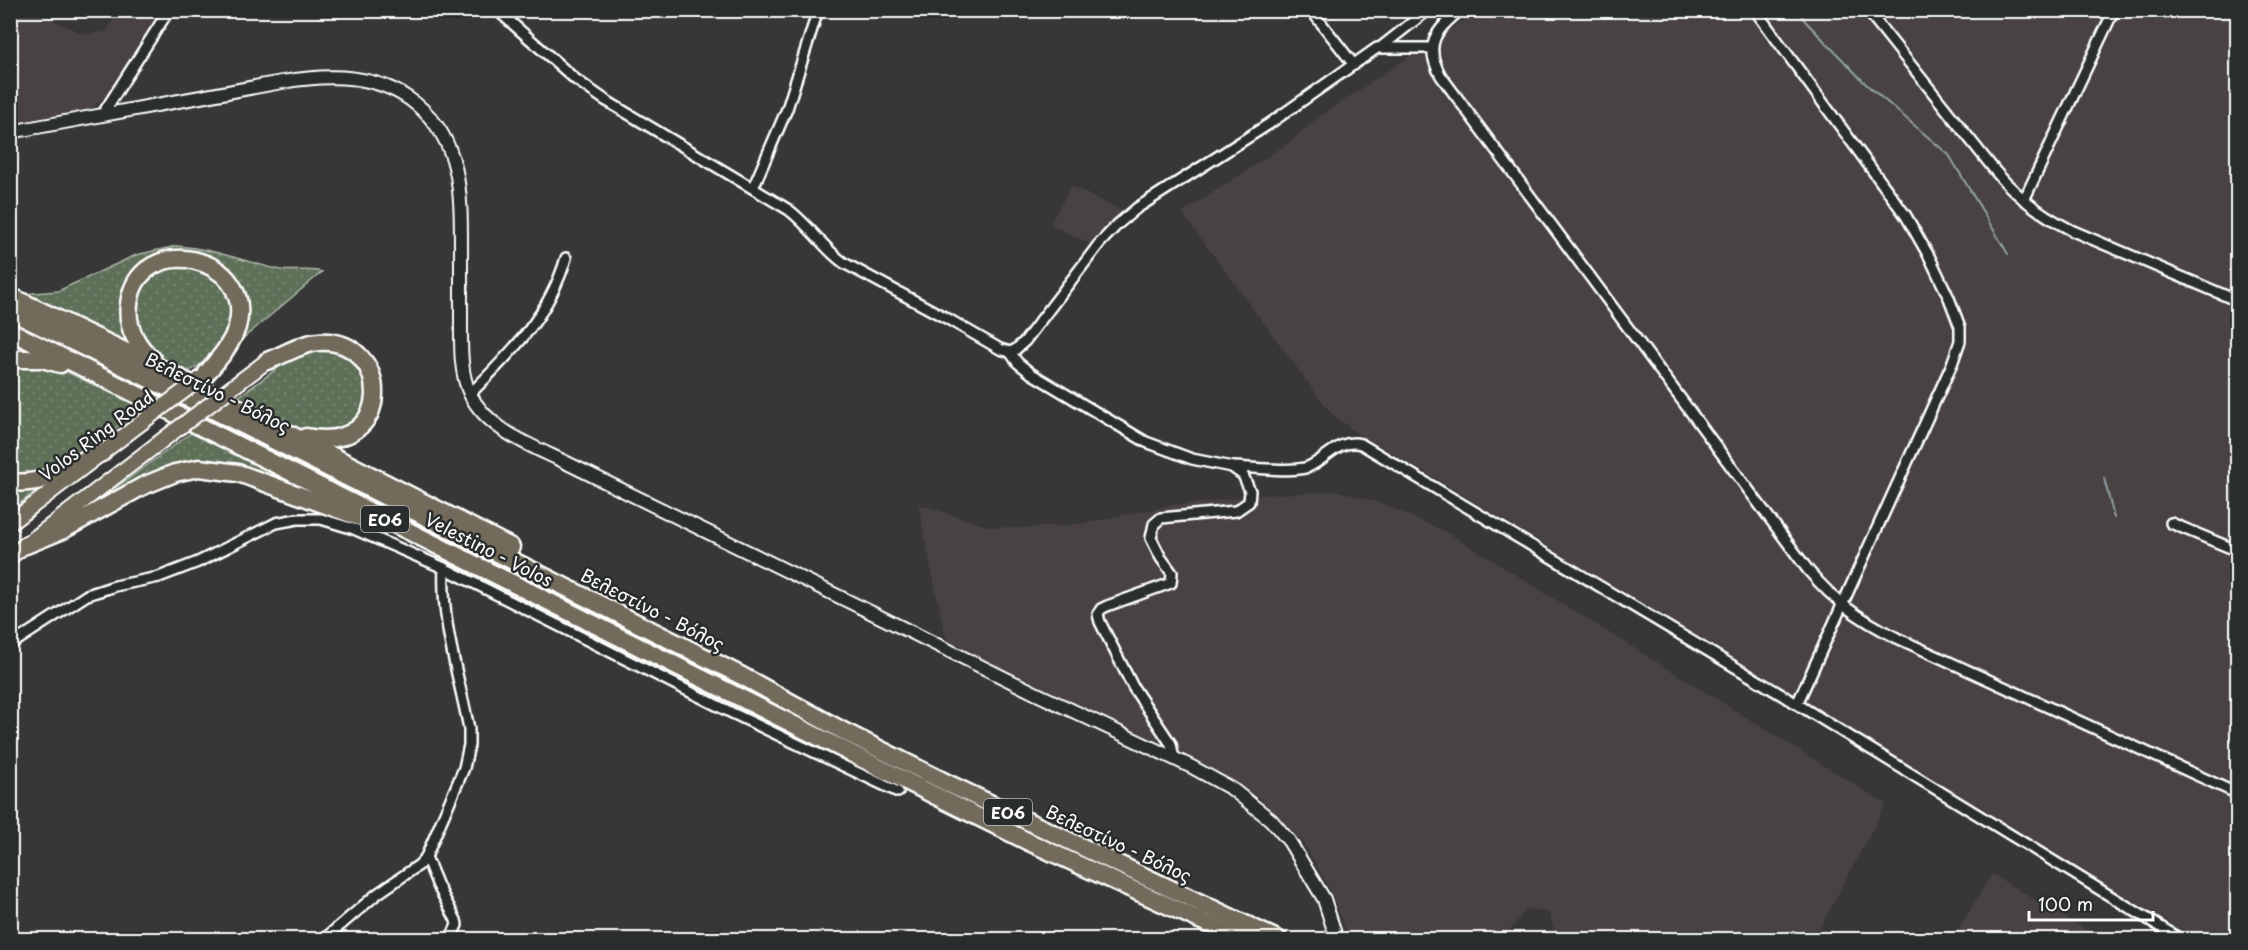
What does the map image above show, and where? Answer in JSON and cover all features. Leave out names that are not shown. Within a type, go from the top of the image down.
[{"type":"highway","points":[[168,372],[145,353],[134,337],[128,319],[130,299],[138,281],[153,266],[171,259],[189,258],[202,261],[220,272],[231,287],[238,305],[238,322],[232,339],[204,376]]},
{"type":"highway","points":[[10,296],[168,372],[668,630],[742,676]]},
{"type":"highway","name":"Βελεστίνο - Βόλος","points":[[10,311],[232,419],[742,676],[845,732],[949,784],[1279,939]]},
{"type":"highway","name":"Velestino - Volos","points":[[10,331],[455,553],[835,754],[1243,939]]},
{"type":"highway","points":[[267,361],[304,345],[317,342],[334,343],[354,352],[367,365],[374,384],[372,408],[356,430],[342,438],[326,440],[282,430]]},
{"type":"highway","points":[[10,359],[42,359],[98,376]]},
{"type":"highway","points":[[10,482],[26,483],[49,478],[102,453]]},
{"type":"highway","points":[[26,545],[63,530],[143,486],[175,473],[200,468],[227,471],[250,477],[455,553]]},
{"type":"main road","points":[[10,557],[267,361]]},
{"type":"main road","name":"Volos Ring Road","points":[[10,523],[204,376]]},
{"type":"street","points":[[102,115],[169,10]]},
{"type":"street","points":[[497,10],[575,80],[623,112],[775,200],[800,219],[832,254],[844,263],[994,346],[1010,352],[1018,363],[1032,374],[1146,442],[1192,459],[1232,467],[1303,469],[1320,462],[1344,442],[1352,441],[1361,444],[1797,704],[2182,939]]},
{"type":"street","points":[[753,189],[790,101],[818,10]]},
{"type":"street","points":[[1311,10],[1354,65]]},
{"type":"street","points":[[1010,352],[1024,341],[1089,257],[1125,217],[1269,124],[1381,47],[1428,10]]},
{"type":"street","points":[[1461,10],[1439,29],[1432,48],[1438,70],[1808,570],[1842,606],[1869,624],[1897,638],[2238,794]]},
{"type":"street","points":[[1755,10],[1906,216],[1935,268],[1955,310],[1960,327],[1957,353],[1797,704]]},
{"type":"street","points":[[1867,10],[1996,172],[2024,200],[2048,218],[2073,231],[2238,302]]},
{"type":"street","points":[[2024,200],[2114,10]]},
{"type":"street","points":[[1381,47],[1432,48]]},
{"type":"street","points":[[10,132],[307,78],[347,77],[372,82],[400,92],[421,108],[448,143],[459,181],[461,357],[470,394],[480,409],[497,425],[517,438],[1232,789],[1271,820],[1289,841],[1324,899],[1337,939]]},
{"type":"street","points":[[470,394],[536,323],[559,279],[566,258]]},
{"type":"street","points":[[1174,759],[1171,744],[1133,687],[1098,614],[1107,606],[1171,583],[1172,573],[1151,538],[1154,524],[1161,518],[1236,511],[1246,506],[1249,502],[1250,491],[1243,475],[1232,467]]},
{"type":"street","points":[[10,645],[87,595],[115,586],[159,577],[219,552],[265,527],[286,520],[309,518],[333,522],[444,568],[835,754],[898,792]]},
{"type":"street","points":[[2171,523],[2238,551]]},
{"type":"street","points":[[323,939],[426,857],[468,757],[469,729],[446,616],[443,592],[444,568]]},
{"type":"street","points":[[426,857],[457,925],[450,939]]},
{"type":"shaded area","points":[[19,11],[33,11],[83,34],[106,32],[119,11],[164,11],[113,89],[90,110],[11,124],[11,30]]},
{"type":"shaded area","points":[[1478,11],[2237,11],[2237,939],[2197,939],[1747,671],[1596,579],[1546,545],[1359,435],[1330,412],[1182,213],[1290,142],[1322,115]]},
{"type":"shaded area","points":[[1071,186],[1122,211],[1092,245],[1050,224]]},
{"type":"shaded area","points":[[1338,491],[1385,505],[1448,533],[1886,804],[1814,939],[1557,939],[1549,913],[1528,908],[1502,939],[1349,939],[1331,891],[1303,842],[1258,797],[1210,767],[949,643],[945,634],[918,504],[990,527],[1028,528],[1081,524],[1173,505],[1247,496]]},
{"type":"shaded area","points":[[1992,874],[2101,939],[1952,939]]},
{"type":"green space","points":[[176,246],[216,252],[281,270],[322,272],[240,341],[242,327],[223,270],[144,266],[128,345],[22,294],[58,291],[136,255]]},
{"type":"green space","points":[[178,264],[215,275],[231,299],[229,335],[212,356],[189,372],[160,357],[138,333],[135,298],[151,275]]},
{"type":"green space","points":[[319,347],[352,357],[369,387],[364,413],[342,430],[313,432],[295,427],[238,397],[289,360]]},
{"type":"green space","points":[[24,365],[69,373],[142,408],[77,457],[43,474],[11,476],[10,366]]},
{"type":"green space","points":[[191,433],[336,501],[214,465],[77,516]]},
{"type":"green space","points":[[11,487],[39,488],[11,511]]},
{"type":"waterway","points":[[1798,10],[1806,22],[1867,85],[1949,155],[2008,254]]},
{"type":"waterway","points":[[2104,478],[2114,518]]}]
